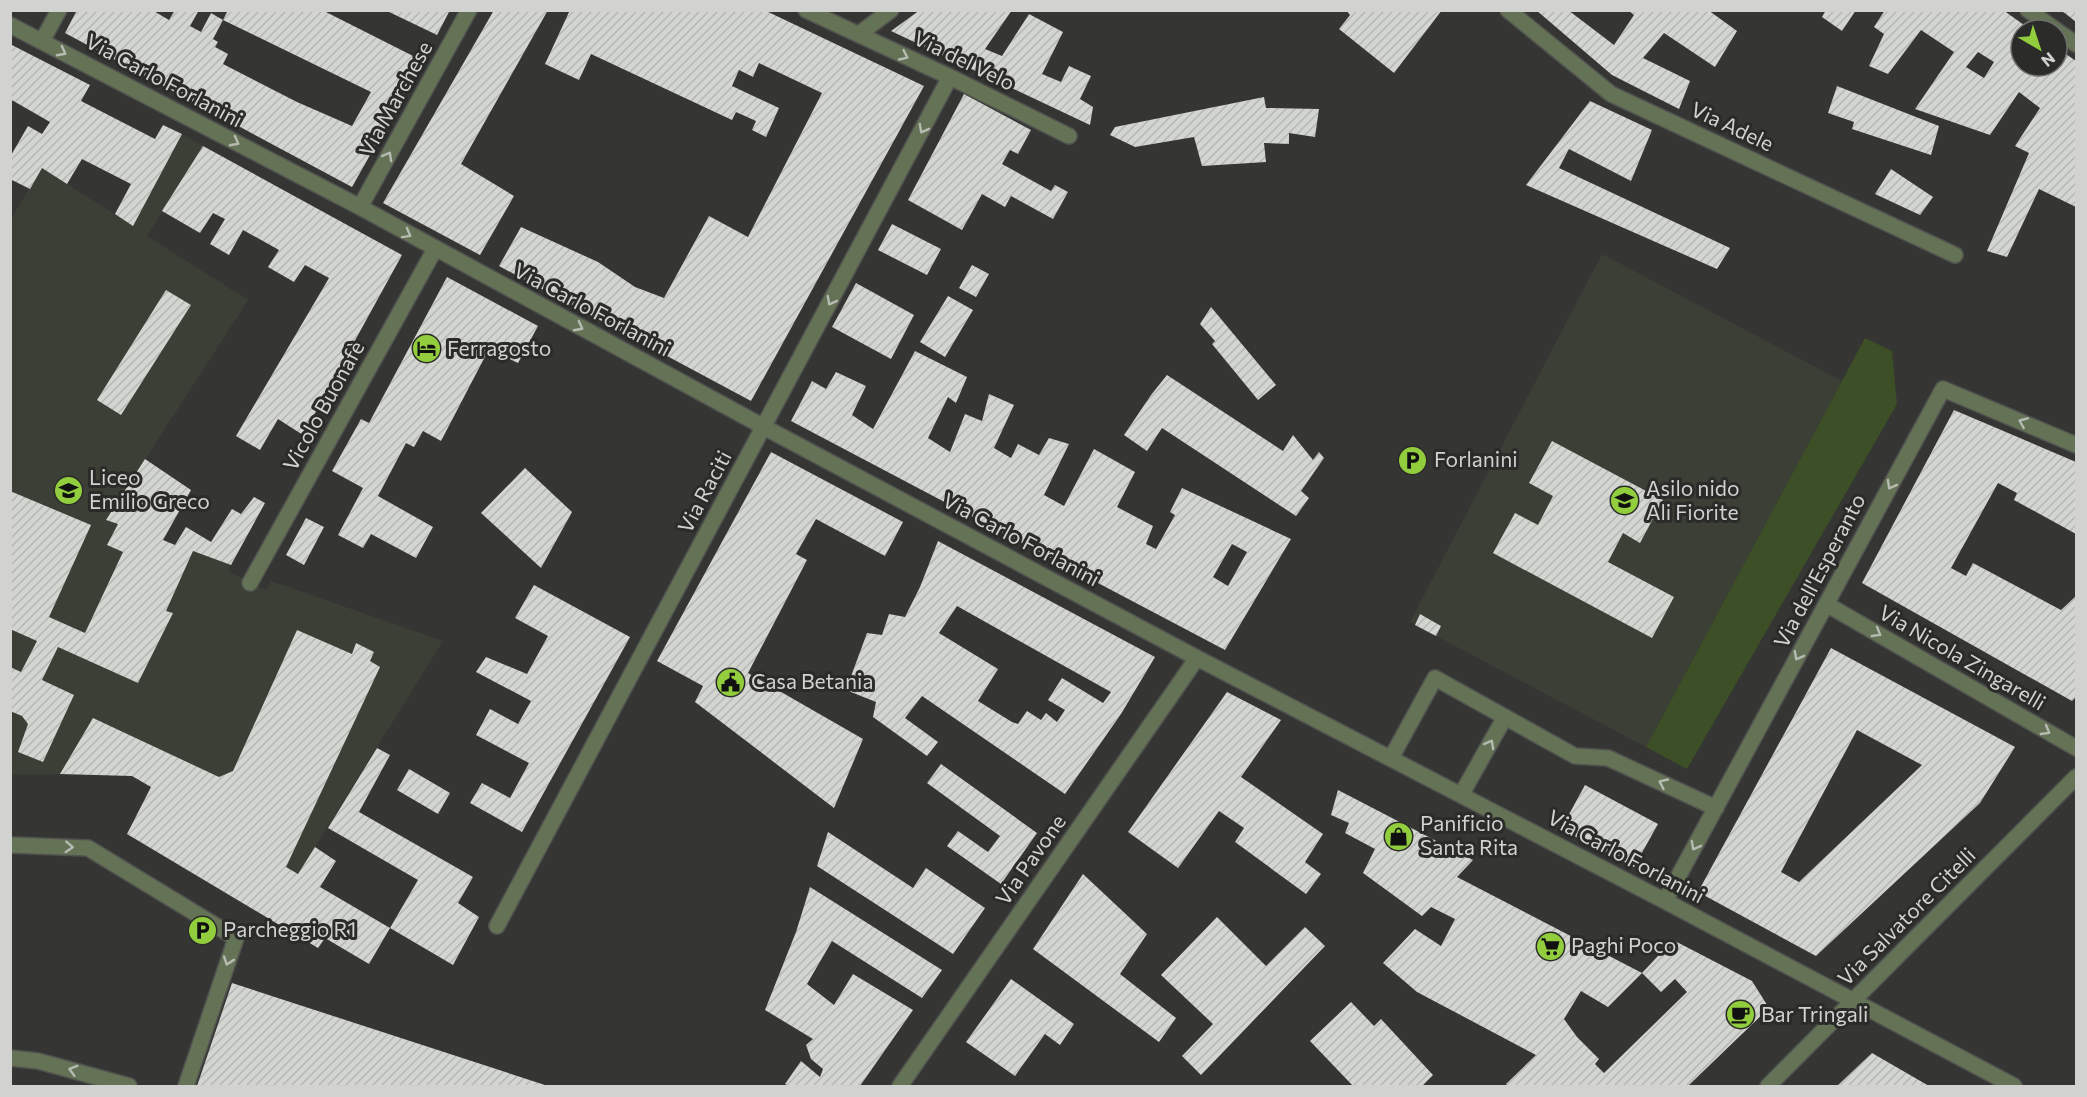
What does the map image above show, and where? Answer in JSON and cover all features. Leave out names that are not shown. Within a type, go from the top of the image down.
[{"type":"street","points":[[42,41],[59,10]]},
{"type":"street","name":"Via Marchese","points":[[360,207],[469,10]]},
{"type":"street","name":"Via del Velo","points":[[806,10],[1069,136]]},
{"type":"street","points":[[858,34],[891,10]]},
{"type":"street","name":"Via Adele","points":[[1508,10],[1611,94],[1954,255]]},
{"type":"street","name":"Via Carlo Forlanini","points":[[10,25],[360,207],[764,427],[1197,658],[1665,901],[2014,1086]]},
{"type":"street","name":"Via Raciti","points":[[497,926],[950,77]]},
{"type":"street","name":"Vicolo Buonafè","points":[[250,583],[435,249]]},
{"type":"street","name":"Via dell'Esperanto","points":[[1665,901],[1943,389],[2076,445]]},
{"type":"street","name":"Via Nicola Zingarelli","points":[[1826,604],[2076,748]]},
{"type":"street","name":"Via Pavone","points":[[900,1086],[1197,658]]},
{"type":"street","points":[[1391,758],[1435,678],[1575,756],[1608,758],[1716,808]]},
{"type":"street","points":[[1461,795],[1505,717]]},
{"type":"street","name":"Via Salvatore Citelli","points":[[1768,1086],[2076,777]]},
{"type":"street","points":[[10,845],[88,848],[236,938],[186,1086]]},
{"type":"street","points":[[10,1058],[38,1061],[129,1086]]},
{"type":"shaded area","name":"Liceo Emilio Greco","points":[[182,134],[203,146],[147,236],[248,300],[106,520],[231,565],[228,571],[266,590],[271,581],[443,641],[298,874],[132,776],[11,775],[10,220],[42,168],[133,226]]},
{"type":"shaded area","name":"Asilo nido Ali Fiorite","points":[[1602,254],[1842,381],[1646,747],[1410,622]]},
{"type":"green space","points":[[1865,338],[1892,351],[1897,404],[1687,769],[1646,747]]},
{"type":"building","points":[[77,10],[152,10],[169,20],[175,10],[199,10],[190,26],[201,32],[211,13],[223,20],[228,10],[322,10],[423,61],[352,187],[65,33]],"holes":[[[223,20],[371,92],[352,126],[297,102],[223,64],[228,54],[215,47],[218,42],[213,39]]]},
{"type":"building","points":[[385,10],[450,10],[437,35]]},
{"type":"building","points":[[494,10],[548,10],[461,164],[514,196],[480,255],[383,203]]},
{"type":"building","points":[[570,10],[764,10],[924,86],[751,401],[499,266],[521,227],[598,262],[635,287],[664,298],[709,216],[748,237],[822,93],[759,63],[753,77],[739,70],[732,86],[779,108],[766,137],[752,130],[756,121],[736,112],[732,120],[591,54],[579,80],[545,64]]},
{"type":"building","points":[[920,10],[1012,10],[985,49],[1002,56],[1029,14],[1063,32],[1042,74],[1061,82],[1069,66],[1091,76],[1080,99],[1093,107],[1090,125],[891,31]]},
{"type":"building","points":[[1346,10],[1442,10],[1394,73],[1339,29],[1350,15]]},
{"type":"building","points":[[1536,10],[1568,10],[1614,45],[1634,15],[1628,10],[1708,10],[1737,31],[1715,67],[1664,33],[1643,58],[1690,81],[1679,109],[1612,75]]},
{"type":"building","points":[[1826,10],[1856,10],[1842,31],[1822,17]]},
{"type":"building","points":[[1885,10],[2003,10],[2014,18],[2009,18],[2009,78],[2069,78],[2069,56],[2076,61],[2076,207],[2039,189],[2007,257],[1987,251],[2029,153],[2015,146],[2040,108],[2019,92],[1990,135],[1915,109],[1954,52],[1921,30],[1888,74],[1869,66],[1884,34],[1874,27]],"holes":[[[1978,52],[1994,62],[1984,78],[1966,67]]]},
{"type":"building","points":[[2060,10],[2076,10],[2076,22],[2066,14]]},
{"type":"building","points":[[10,44],[90,85],[81,101],[155,139],[163,125],[182,134],[133,226],[115,214],[131,184],[82,159],[67,184],[42,168],[30,189],[10,179],[10,157],[28,126],[42,134],[50,122],[10,99]]},
{"type":"building","points":[[1837,86],[1939,126],[1931,155],[1852,129],[1854,122],[1828,113]]},
{"type":"building","points":[[964,94],[1031,130],[1018,154],[1010,150],[1002,164],[1051,191],[1055,185],[1068,192],[1053,219],[1011,196],[1005,207],[982,194],[962,230],[908,200]]},
{"type":"building","points":[[1264,97],[1266,108],[1319,109],[1315,137],[1289,133],[1289,144],[1264,143],[1266,162],[1202,166],[1194,137],[1135,147],[1110,135],[1115,127]]},
{"type":"building","points":[[1590,101],[1652,130],[1631,181],[1569,149],[1559,168],[1730,248],[1717,269],[1526,185]]},
{"type":"building","points":[[203,146],[402,255],[303,435],[278,419],[260,450],[236,436],[329,278],[305,265],[294,282],[268,267],[279,250],[243,230],[229,255],[210,244],[225,219],[213,213],[200,233],[162,211]]},
{"type":"building","points":[[1891,169],[1933,197],[1920,215],[1875,194]]},
{"type":"building","points":[[892,224],[941,249],[927,275],[878,250]]},
{"type":"building","points":[[972,265],[989,274],[976,297],[959,288]]},
{"type":"building","points":[[447,277],[538,326],[518,363],[489,349],[441,441],[423,431],[414,447],[406,443],[378,496],[433,527],[416,558],[371,534],[363,548],[338,535],[363,488],[332,471],[361,419],[369,423]]},
{"type":"building","points":[[856,283],[914,315],[891,359],[832,327]]},
{"type":"building","points":[[166,290],[191,305],[121,415],[97,400]]},
{"type":"building","points":[[948,296],[973,310],[945,357],[920,342]]},
{"type":"building","points":[[1211,307],[1276,385],[1258,400],[1212,344],[1215,341],[1200,324]]},
{"type":"building","points":[[915,351],[967,377],[956,403],[948,397],[928,438],[950,452],[965,414],[982,421],[989,394],[1014,405],[994,448],[1011,458],[1018,444],[1039,455],[1049,438],[1069,444],[1044,495],[1064,506],[1094,449],[1135,472],[1117,507],[1153,526],[1146,544],[1156,549],[1175,515],[1170,512],[1182,488],[1291,539],[1225,650],[791,421],[812,381],[826,389],[836,372],[866,386],[852,415],[873,429]],"holes":[[[1232,544],[1247,552],[1228,586],[1213,577]]]},
{"type":"building","points":[[1167,375],[1283,451],[1293,435],[1313,460],[1319,452],[1324,458],[1301,491],[1309,498],[1296,516],[1162,428],[1147,451],[1124,435]]},
{"type":"building","points":[[1954,410],[2076,462],[2076,534],[2014,500],[2017,493],[1998,483],[1951,568],[1966,576],[1973,563],[2061,610],[2076,596],[2076,697],[2072,701],[1862,583]]},
{"type":"building","points":[[1552,441],[1663,500],[1640,543],[1623,533],[1608,562],[1674,597],[1652,638],[1493,553],[1515,513],[1538,525],[1553,496],[1529,483]]},
{"type":"building","name":"Casa Betania","points":[[771,452],[903,522],[885,556],[816,519],[796,554],[807,560],[748,673],[863,739],[834,808],[695,702],[703,686],[657,661]]},
{"type":"building","points":[[145,459],[191,490],[163,540],[175,545],[186,527],[211,542],[232,509],[241,514],[254,497],[265,503],[231,565],[193,551],[166,611],[173,613],[138,683],[58,647],[42,680],[74,695],[43,762],[18,752],[28,724],[22,716],[10,711],[10,667],[21,672],[37,641],[10,629],[10,491],[91,525],[49,617],[85,633],[123,552],[107,545],[118,524],[106,520]]},
{"type":"building","points":[[525,468],[572,512],[541,568],[481,513]]},
{"type":"building","points":[[306,518],[324,527],[304,565],[286,555]]},
{"type":"building","points":[[938,541],[1155,657],[1121,714],[1065,794],[922,696],[905,718],[938,742],[927,756],[873,717],[876,702],[846,690],[867,633],[882,635],[889,614],[905,617],[920,587]],"holes":[[[957,606],[1111,692],[1103,703],[1062,678],[1048,700],[1065,710],[1057,722],[1046,713],[1041,720],[1027,711],[1018,724],[1012,722],[978,701],[998,669],[939,633]]]},
{"type":"building","points":[[534,585],[630,637],[522,832],[470,803],[482,783],[510,798],[529,763],[476,735],[490,709],[518,724],[531,701],[476,672],[486,657],[527,674],[548,636],[515,618]]},
{"type":"building","points":[[1420,614],[1441,626],[1436,636],[1415,625]]},
{"type":"building","points":[[297,630],[352,654],[356,643],[374,652],[370,661],[380,667],[286,867],[298,874],[315,847],[336,861],[320,887],[390,928],[369,964],[325,938],[318,948],[127,834],[151,787],[132,776],[60,774],[93,718],[219,777],[233,771]]},
{"type":"building","points":[[1831,648],[2015,747],[1980,803],[1816,956],[1698,892]],"holes":[[[1857,730],[1922,765],[1799,882],[1781,872]]]},
{"type":"building","points":[[1227,692],[1281,720],[1241,777],[1323,834],[1305,862],[1321,874],[1306,894],[1235,842],[1244,828],[1219,811],[1178,868],[1128,832]]},
{"type":"building","points":[[377,748],[390,755],[359,812],[473,877],[458,903],[479,917],[453,965],[390,928],[418,880],[328,828]]},
{"type":"building","points":[[941,764],[1037,833],[1001,884],[947,846],[958,831],[988,852],[1000,836],[927,783]]},
{"type":"building","points":[[409,769],[450,793],[438,814],[397,790]]},
{"type":"building","points":[[1585,785],[1658,824],[1634,867],[1561,829]]},
{"type":"building","points":[[1338,790],[1473,860],[1457,877],[1642,973],[1673,940],[1752,981],[1769,1008],[1688,1086],[1508,1086],[1506,1084],[1536,1055],[1417,992],[1383,963],[1415,929],[1441,946],[1455,919],[1431,907],[1422,916],[1363,873],[1375,849],[1345,833],[1349,823],[1331,815]],"holes":[[[1642,973],[1661,992],[1675,979],[1687,992],[1604,1073],[1595,1064],[1599,1059],[1577,1037],[1564,1019],[1581,991],[1608,1007]]]},
{"type":"building","points":[[828,832],[913,888],[926,868],[985,908],[953,954],[817,866]]},
{"type":"building","points":[[1083,874],[1147,934],[1120,974],[1176,1018],[1159,1042],[1033,949]]},
{"type":"building","points":[[810,887],[942,970],[922,998],[832,941],[807,984],[834,1005],[853,974],[913,1010],[860,1086],[789,1086],[785,1084],[801,1061],[820,1077],[823,1069],[811,1059],[806,1045],[813,1039],[765,1010],[796,932]]},
{"type":"building","points":[[1217,917],[1266,966],[1305,927],[1325,946],[1201,1075],[1182,1056],[1213,1024],[1161,975]]},
{"type":"building","points":[[1011,979],[1074,1024],[1060,1045],[1045,1034],[1015,1076],[966,1042]]},
{"type":"building","points":[[232,983],[548,1086],[197,1086]]},
{"type":"building","points":[[1351,1002],[1374,1026],[1381,1019],[1433,1075],[1422,1086],[1353,1086],[1310,1041]]},
{"type":"building","points":[[1872,1053],[1929,1086],[1837,1086]]},
{"type":"place","name":"Ferragosto","points":[[426,349]]},
{"type":"place","name":"Forlanini","points":[[1413,460]]},
{"type":"place","name":"Liceo Emilio Greco","points":[[68,490]]},
{"type":"place","name":"Asilo nido Ali Fiorite","points":[[1625,501]]},
{"type":"place","name":"Casa Betania","points":[[730,682]]},
{"type":"place","name":"Panificio Santa Rita","points":[[1399,836]]},
{"type":"place","name":"Parcheggio R1","points":[[202,930]]},
{"type":"place","name":"Paghi Poco","points":[[1550,946]]},
{"type":"place","name":"Bar Tringali","points":[[1740,1015]]}]
